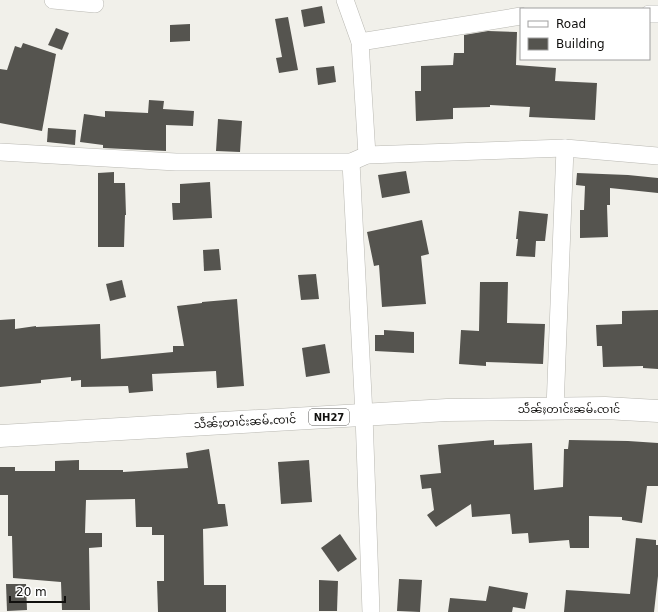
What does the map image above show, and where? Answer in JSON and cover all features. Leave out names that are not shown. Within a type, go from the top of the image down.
[{"type":"highway","name":"သဵၼ်ႈတၢင်းၼမ်ႉၸၢင်","points":[[0,436],[447,410],[605,408],[658,411]]},
{"type":"street","points":[[53,0],[94,4]]},
{"type":"street","points":[[345,0],[360,42],[367,155]]},
{"type":"street","points":[[360,42],[520,16]]},
{"type":"street","points":[[555,409],[565,148]]},
{"type":"street","points":[[0,152],[176,162],[351,162],[367,155],[565,148],[658,156]]},
{"type":"street","points":[[351,162],[364,415],[371,612]]},
{"type":"building","points":[[322,6],[325,23],[304,27],[301,10]]},
{"type":"building","points":[[288,17],[298,70],[279,73],[276,58],[282,57],[275,19]]},
{"type":"building","points":[[190,24],[190,41],[170,42],[170,25]]},
{"type":"building","points":[[56,28],[69,33],[62,50],[48,45]]},
{"type":"building","points":[[488,31],[517,32],[516,65],[556,68],[555,81],[597,83],[595,120],[529,117],[530,107],[490,105],[490,107],[453,108],[453,119],[416,121],[415,91],[421,91],[421,66],[453,65],[454,53],[464,53],[464,35]]},
{"type":"building","points":[[23,43],[56,54],[42,131],[0,123],[0,69],[7,70],[15,46],[21,48]]},
{"type":"building","points":[[334,66],[336,82],[318,85],[316,68]]},
{"type":"building","points":[[149,100],[164,101],[163,109],[194,111],[193,126],[166,125],[166,151],[103,148],[103,145],[80,142],[84,114],[105,117],[105,111],[148,113]]},
{"type":"building","points":[[218,119],[242,121],[240,152],[216,151]]},
{"type":"building","points":[[48,128],[76,130],[75,145],[47,142]]},
{"type":"building","points":[[406,171],[410,193],[382,198],[378,175]]},
{"type":"building","points":[[114,172],[114,183],[125,183],[126,215],[124,247],[98,247],[98,173]]},
{"type":"building","points":[[577,173],[658,178],[658,193],[610,188],[610,205],[607,205],[608,237],[580,238],[580,210],[584,210],[585,186],[576,185]]},
{"type":"building","points":[[210,182],[212,218],[173,220],[172,203],[180,203],[180,184]]},
{"type":"building","points":[[519,211],[548,214],[545,241],[536,241],[535,257],[516,256]]},
{"type":"building","points":[[422,220],[429,254],[421,256],[426,304],[382,307],[379,265],[374,266],[367,232]]},
{"type":"building","points":[[219,249],[221,270],[204,271],[203,250]]},
{"type":"building","points":[[316,274],[319,299],[301,300],[298,275]]},
{"type":"building","points":[[122,280],[126,297],[110,301],[106,284]]},
{"type":"building","points":[[480,282],[508,282],[507,323],[545,324],[543,364],[486,362],[486,366],[459,364],[461,330],[479,331]]},
{"type":"building","points":[[237,299],[244,386],[217,388],[216,371],[152,374],[153,391],[129,393],[128,386],[81,387],[81,380],[71,381],[71,377],[41,380],[41,383],[0,387],[0,320],[15,319],[15,329],[36,326],[100,324],[101,359],[173,352],[173,346],[184,346],[177,306]]},
{"type":"building","points":[[658,310],[658,369],[643,368],[643,366],[603,367],[602,346],[597,346],[596,325],[622,324],[622,311]]},
{"type":"building","points":[[384,330],[414,332],[414,353],[375,351],[375,335],[384,335]]},
{"type":"building","points":[[325,344],[330,373],[306,377],[302,348]]},
{"type":"building","points":[[494,440],[494,445],[532,443],[534,490],[563,487],[564,449],[568,449],[569,440],[658,443],[658,486],[647,486],[642,523],[622,520],[622,517],[589,516],[589,548],[570,548],[569,540],[529,543],[528,533],[512,534],[510,514],[472,517],[471,504],[436,527],[427,515],[434,510],[431,488],[422,489],[420,475],[441,473],[438,445]]},
{"type":"building","points":[[209,449],[218,504],[225,504],[228,526],[203,529],[204,585],[226,585],[226,612],[158,612],[157,581],[164,581],[164,535],[152,535],[152,527],[136,527],[135,499],[86,500],[85,533],[102,533],[102,547],[89,548],[90,610],[62,610],[61,582],[13,578],[12,536],[8,536],[8,495],[0,495],[0,467],[15,467],[15,471],[55,471],[55,461],[79,460],[79,470],[123,470],[123,472],[188,468],[186,453]]},
{"type":"building","points":[[309,460],[312,502],[281,504],[278,462]]},
{"type":"building","points":[[340,534],[357,559],[338,572],[321,548]]},
{"type":"building","points":[[636,538],[656,540],[656,545],[658,545],[658,576],[654,612],[564,612],[566,590],[630,594]]},
{"type":"building","points":[[399,579],[422,580],[420,612],[397,611]]},
{"type":"building","points":[[319,580],[338,581],[337,611],[319,611]]},
{"type":"building","points":[[6,584],[26,584],[27,610],[7,611]]},
{"type":"building","points":[[489,586],[528,593],[525,609],[513,607],[512,612],[448,612],[450,598],[486,601]]}]
